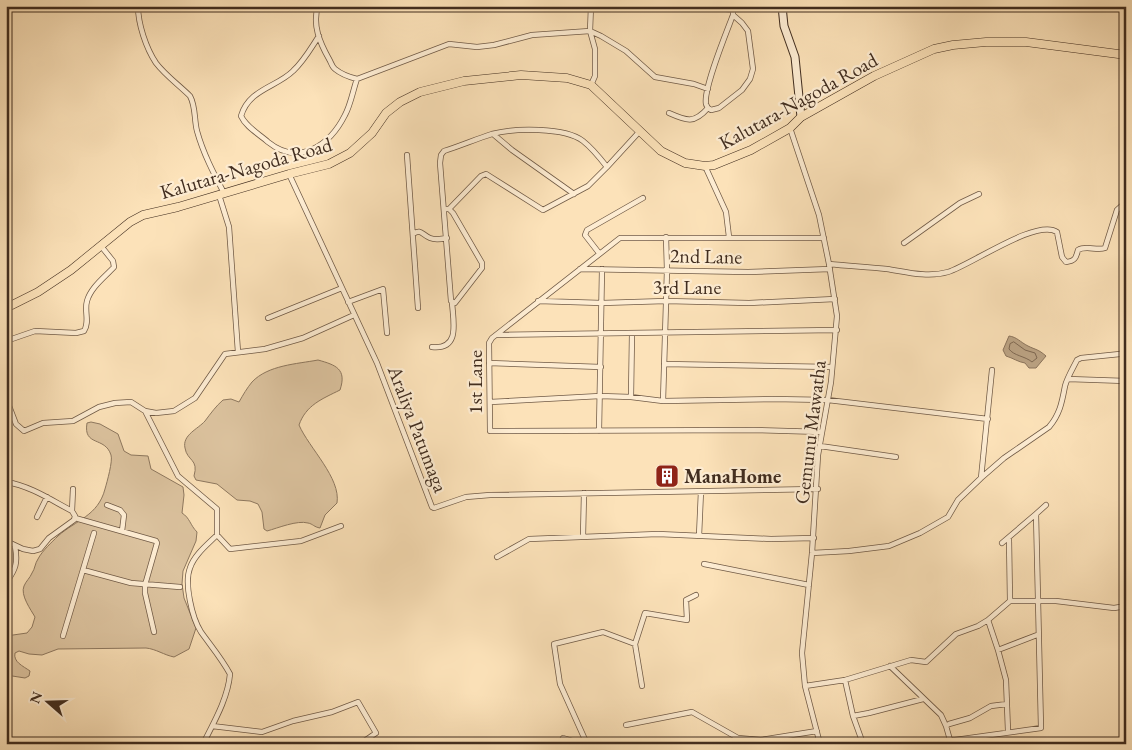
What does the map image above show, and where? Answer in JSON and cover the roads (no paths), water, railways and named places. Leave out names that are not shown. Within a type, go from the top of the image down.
[{"type":"main road","name":"Kalutara-Nagoda Road","points":[[6,308],[38,292],[71,270],[130,222],[143,215],[288,174],[316,168],[342,158],[372,133],[386,113],[400,102],[420,92],[464,81],[522,75],[567,78],[591,85],[660,151],[685,163],[705,166],[714,165],[751,150],[790,128],[801,117],[874,76],[934,49],[986,42],[1026,42],[1126,55]]},
{"type":"street","points":[[138,6],[146,40],[156,63],[190,96],[194,103],[197,130],[222,194],[229,227],[238,352]]},
{"type":"street","points":[[318,6],[315,14],[319,36],[334,69],[357,79],[449,44],[478,47],[494,45],[532,35],[590,32],[601,36],[626,51],[655,77],[694,84],[708,89]]},
{"type":"street","points":[[591,6],[590,32],[595,49],[595,76],[591,85]]},
{"type":"street","points":[[708,108],[712,110],[719,108],[742,90],[750,79],[753,69],[748,31],[733,12],[718,6]]},
{"type":"street","points":[[708,108],[706,103],[708,89],[717,56],[733,12],[738,6]]},
{"type":"street","points":[[782,6],[784,26],[794,56],[801,117]]},
{"type":"street","points":[[319,36],[292,73],[263,89],[250,101],[241,116],[244,122],[273,146],[288,153],[299,153],[322,146],[330,138],[345,115],[357,79]]},
{"type":"street","points":[[669,113],[693,120],[701,116],[708,108]]},
{"type":"street","name":"Gemunu Mawatha","points":[[790,128],[819,215],[835,299],[837,330],[820,446],[814,538],[802,653],[805,686],[820,744]]},
{"type":"street","points":[[432,346],[439,347],[450,342],[454,336],[447,238],[447,209],[441,154],[444,151],[493,134],[531,130],[546,131],[568,135],[583,141],[607,166]]},
{"type":"street","points":[[447,209],[481,176],[486,174],[543,210],[588,186],[640,131]]},
{"type":"street","points":[[493,134],[512,150],[574,194]]},
{"type":"street","points":[[407,155],[418,308]]},
{"type":"street","points":[[705,166],[726,212],[729,237]]},
{"type":"street","name":"Araliya Patumaga","points":[[288,174],[380,372],[434,508],[466,496],[584,492],[818,489]]},
{"type":"street","points":[[904,243],[960,203],[979,194]]},
{"type":"street","points":[[599,253],[585,235],[587,230],[643,198]]},
{"type":"street","name":"2nd Lane","points":[[580,269],[748,272],[829,266],[918,274],[948,272],[1027,233],[1047,229],[1057,232],[1062,258],[1066,262],[1076,258],[1078,250],[1081,248],[1101,250],[1105,248],[1117,210],[1126,202]]},
{"type":"street","points":[[447,209],[453,213],[482,263],[482,268],[457,301],[452,302]]},
{"type":"street","points":[[413,234],[421,231],[432,239],[447,238]]},
{"type":"street","points":[[663,401],[667,270],[666,237]]},
{"type":"street","name":"1st Lane","points":[[822,432],[754,430],[490,431],[489,344],[496,335],[538,301],[620,238],[824,238]]},
{"type":"street","points":[[6,341],[35,331],[76,333],[84,331],[87,327],[85,311],[90,292],[114,267],[113,261],[101,246]]},
{"type":"street","points":[[599,431],[602,269]]},
{"type":"street","points":[[268,318],[342,288]]},
{"type":"street","points":[[348,302],[383,289],[387,332]]},
{"type":"street","name":"3rd Lane","points":[[538,301],[749,303],[835,299]]},
{"type":"street","points":[[6,398],[16,424],[24,431],[43,424],[73,420],[99,407],[114,403],[131,402],[145,411],[166,413],[188,404],[204,387],[225,354],[266,348],[303,338],[354,315]]},
{"type":"street","points":[[496,335],[837,330]]},
{"type":"street","points":[[631,397],[632,333]]},
{"type":"street","points":[[812,553],[888,546],[948,517],[958,500],[981,478],[1004,458],[1049,427],[1055,420],[1063,402],[1065,385],[1077,360],[1080,358],[1120,354],[1126,350]]},
{"type":"street","points":[[489,363],[601,367]]},
{"type":"street","points":[[664,364],[832,366]]},
{"type":"street","points":[[981,478],[992,370]]},
{"type":"street","points":[[1068,380],[1126,381]]},
{"type":"street","points":[[490,402],[600,396],[663,401],[828,400],[988,419]]},
{"type":"street","points":[[145,411],[178,476],[217,510],[217,535],[230,549],[301,541],[341,526]]},
{"type":"street","points":[[820,446],[896,457]]},
{"type":"street","points":[[6,482],[19,484],[72,511]]},
{"type":"street","points":[[73,489],[72,511],[75,518]]},
{"type":"street","points":[[699,536],[700,491]]},
{"type":"street","points":[[583,537],[584,492]]},
{"type":"street","points":[[37,517],[47,497]]},
{"type":"street","points":[[1002,543],[1009,539],[1046,504]]},
{"type":"street","points":[[107,505],[120,510],[124,515],[122,531]]},
{"type":"street","points":[[926,744],[1008,731],[1041,728],[1037,635],[1036,514]]},
{"type":"street","points":[[75,518],[154,539],[157,543],[145,585],[145,593],[154,632]]},
{"type":"street","points":[[6,541],[15,546],[33,551],[40,548],[49,538],[75,518]]},
{"type":"street","points":[[63,636],[94,533]]},
{"type":"street","points":[[497,557],[529,539],[658,534],[770,539],[814,538]]},
{"type":"street","points":[[203,744],[229,685],[230,674],[200,630],[191,604],[187,578],[194,558],[217,535]]},
{"type":"street","points":[[1009,539],[1010,600]]},
{"type":"street","points":[[6,583],[14,572],[18,560],[15,546]]},
{"type":"street","points":[[704,564],[809,585]]},
{"type":"street","points":[[83,570],[145,585],[180,587]]},
{"type":"street","points":[[642,686],[635,644],[645,613],[687,620],[686,600],[696,595]]},
{"type":"street","points":[[805,686],[845,680],[911,660],[926,662],[956,634],[988,620],[1010,600],[1037,600],[1114,608],[1126,606]]},
{"type":"street","points":[[988,620],[1006,680],[1008,731]]},
{"type":"street","points":[[586,744],[560,684],[554,644],[603,632],[635,644]]},
{"type":"street","points":[[998,650],[1037,635]]},
{"type":"street","points":[[890,666],[941,715],[950,740]]},
{"type":"street","points":[[845,680],[853,716],[862,741],[878,744]]},
{"type":"street","points":[[853,716],[923,698]]},
{"type":"street","points":[[212,726],[262,732],[293,721],[332,712],[358,702],[376,733],[360,744]]},
{"type":"street","points":[[946,726],[970,718],[991,706],[1007,704]]},
{"type":"street","points":[[626,725],[692,712],[738,738],[761,740],[817,731]]},
{"type":"street","points":[[560,744],[563,738],[582,744]]},
{"type":"water","points":[[1009,336],[1046,356],[1036,368],[1029,368],[1025,363],[1006,356],[1003,350]]},
{"type":"place","name":"ManaHome","points":[[667,476]]}]
